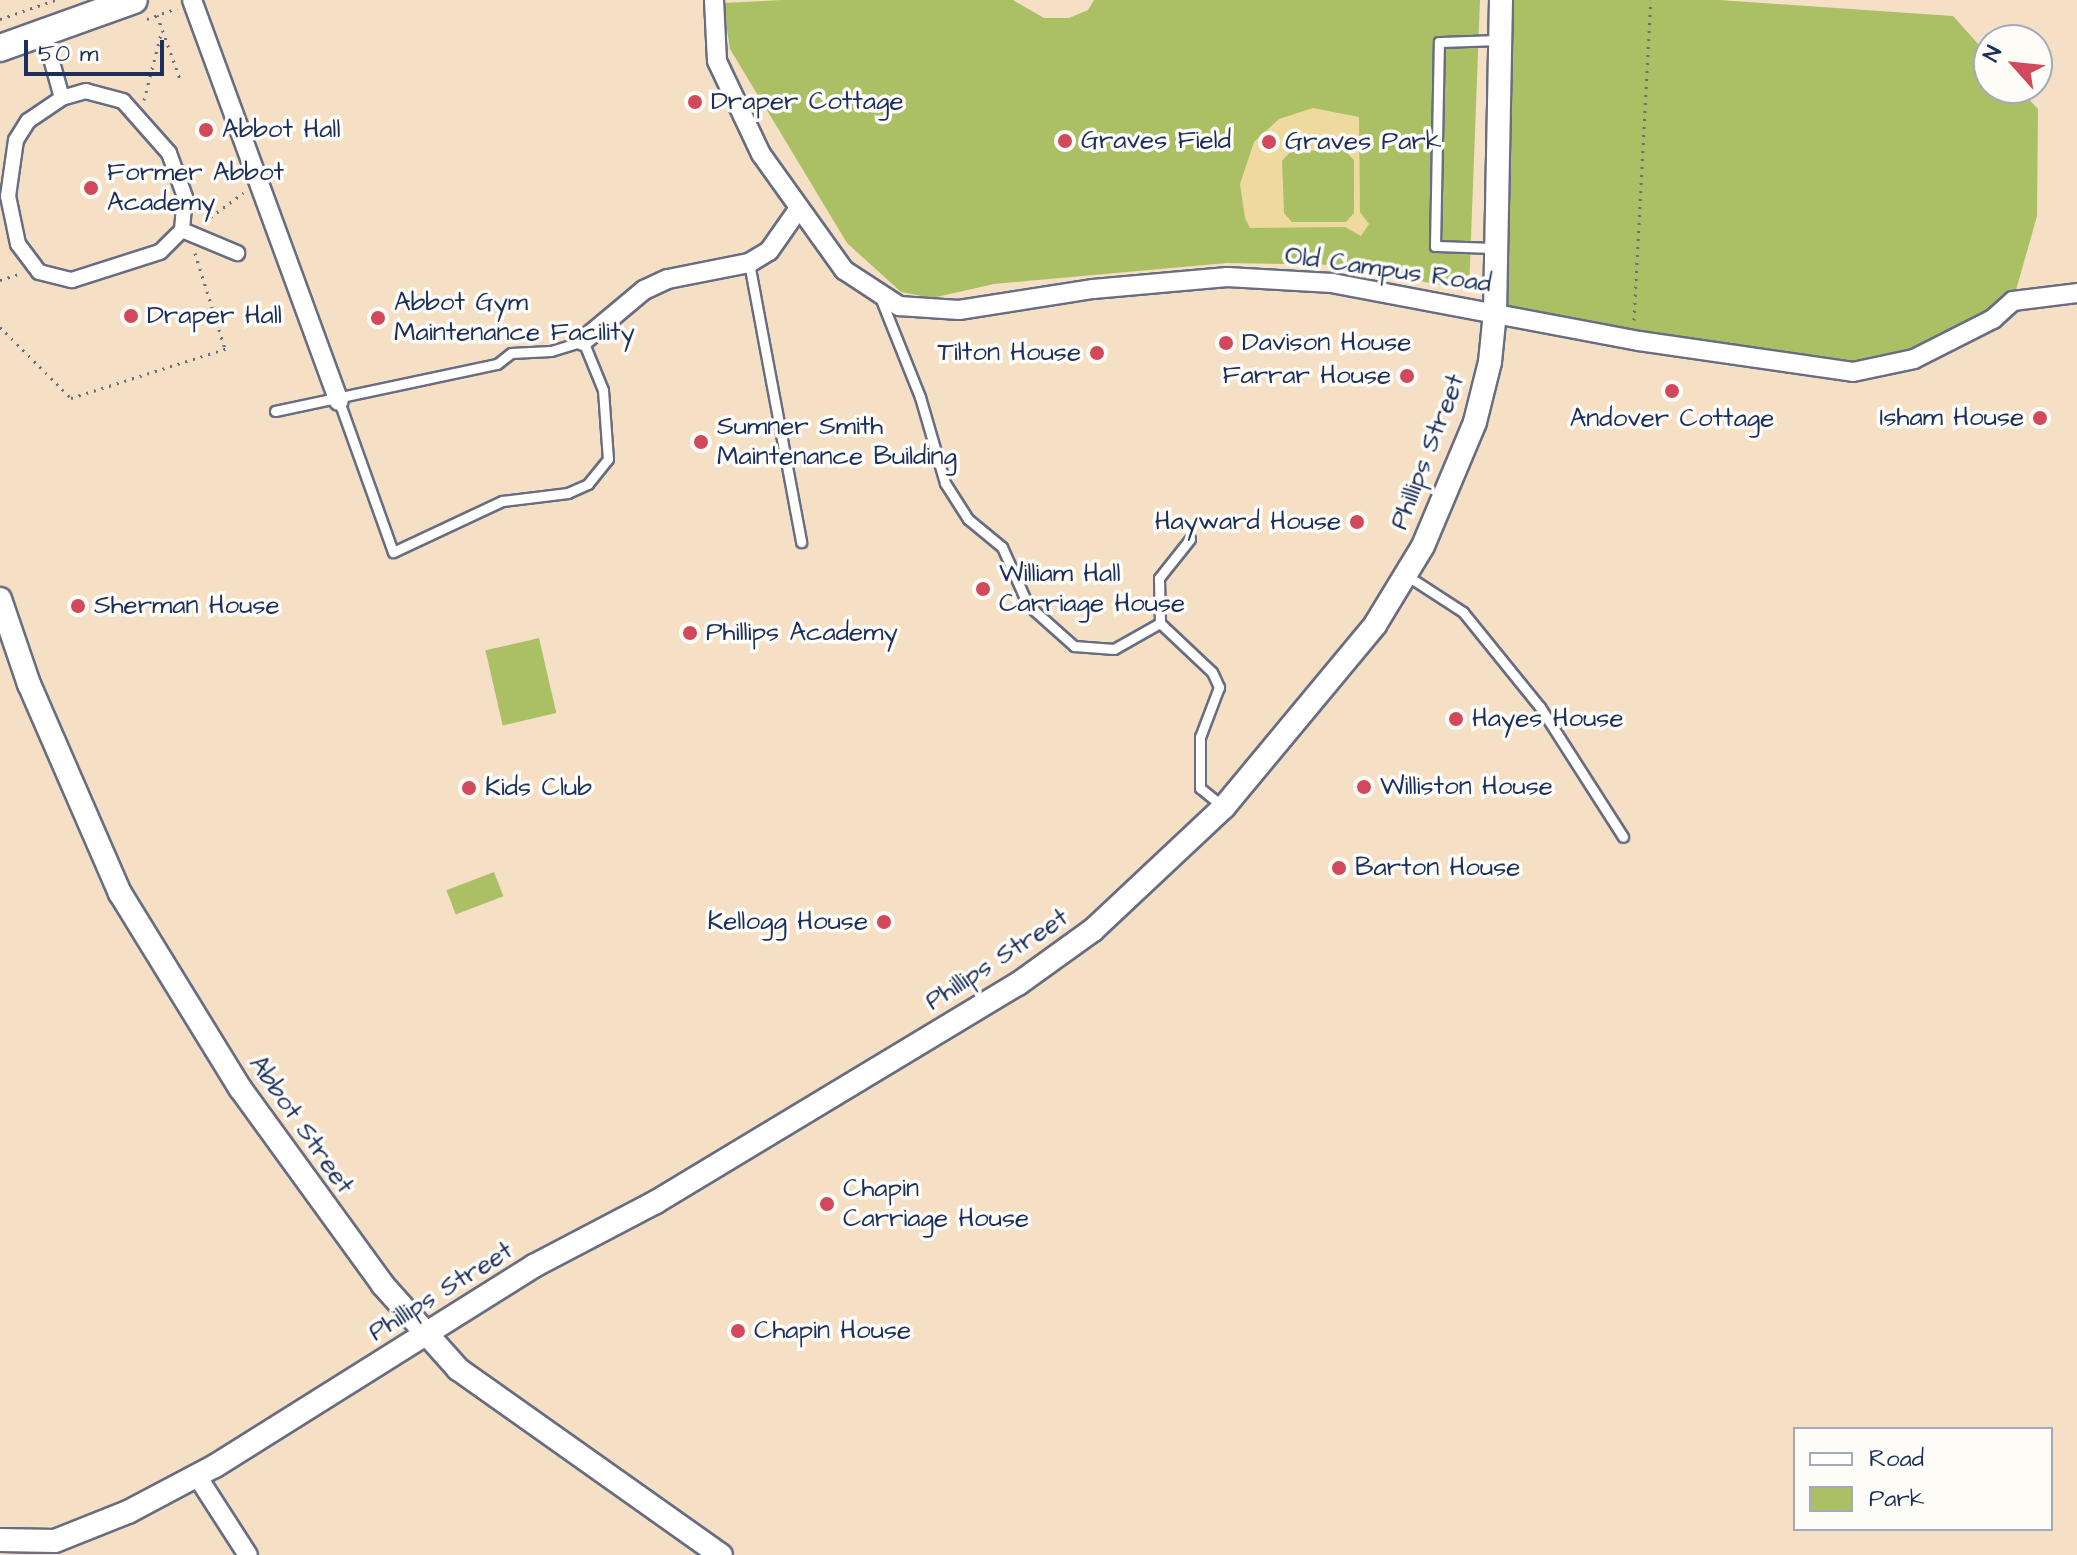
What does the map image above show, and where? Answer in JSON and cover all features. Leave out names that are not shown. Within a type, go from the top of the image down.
[{"type":"main road","points":[[0,48],[134,0]]},
{"type":"street","points":[[192,0],[261,180],[339,401]]},
{"type":"street","name":"Old Campus Road","points":[[714,0],[717,61],[761,154],[797,211],[844,270],[899,306],[959,310],[1093,289],[1227,277],[1332,283],[1633,339],[1853,372],[1914,359],[1993,319],[2013,301],[2077,293]]},
{"type":"street","name":"Phillips Street","points":[[0,1540],[55,1541],[128,1512],[197,1476],[534,1266],[656,1202],[1018,984],[1093,930],[1224,807],[1375,625],[1438,514],[1475,422],[1490,362],[1495,312],[1501,0]]},
{"type":"street","points":[[44,33],[62,98]]},
{"type":"street","points":[[86,91],[106,94],[140,115],[179,172],[185,197],[186,231],[160,252],[93,275],[58,278],[32,266],[18,244],[8,210],[10,167],[28,121],[62,98],[86,91]]},
{"type":"street","points":[[583,341],[644,290],[668,279],[749,263],[769,251],[797,211]]},
{"type":"street","points":[[186,231],[237,253]]},
{"type":"street","name":"Abbot Street","points":[[0,599],[63,764],[120,893],[158,960],[249,1101],[426,1336],[458,1369],[721,1555]]},
{"type":"street","points":[[197,1476],[248,1555]]},
{"type":"lane","points":[[1498,248],[1435,246],[1439,42],[1500,40]]},
{"type":"lane","points":[[749,263],[801,542]]},
{"type":"lane","points":[[879,294],[920,397],[945,483],[968,519],[1002,547],[1028,605],[1074,646],[1114,649],[1160,623]]},
{"type":"lane","points":[[275,411],[339,401],[476,366],[497,364],[511,353],[551,351],[583,341],[603,390],[608,459],[588,484],[544,499],[502,501],[393,552],[339,401]]},
{"type":"lane","points":[[1190,539],[1159,578],[1160,623],[1212,672],[1219,687],[1200,737],[1200,788],[1224,807]]},
{"type":"lane","points":[[1405,575],[1463,612],[1540,707],[1623,837]]},
{"type":"path","points":[[0,19],[55,0]]},
{"type":"path","points":[[1633,339],[1651,0]]},
{"type":"path","points":[[157,15],[180,79]]},
{"type":"path","points":[[140,115],[162,30]]},
{"type":"path","points":[[0,327],[71,398],[226,348],[186,231],[261,180]]},
{"type":"path","points":[[0,280],[32,266]]},
{"type":"green space","points":[[1013,0],[1044,18],[1069,18],[1088,10],[1094,0],[1480,0],[1469,291],[1342,265],[1227,263],[994,284],[932,298],[901,292],[847,243],[730,49],[723,3]]},
{"type":"green space","points":[[1502,0],[1719,0],[1953,16],[1973,38],[1973,104],[2033,104],[2038,109],[2037,216],[2013,301],[1973,329],[1853,372],[1495,312]]},
{"type":"green space","points":[[539,638],[556,713],[503,725],[485,650]]},
{"type":"green space","points":[[494,872],[503,896],[456,915],[446,890]]},
{"type":"sand","points":[[1313,108],[1359,117],[1360,212],[1369,224],[1361,236],[1345,227],[1250,228],[1245,218],[1240,184],[1254,142],[1279,119]],"holes":[[[1344,150],[1354,160],[1354,213],[1346,222],[1292,222],[1284,213],[1282,161],[1291,151]]]},
{"type":"place","name":"Draper Cottage","points":[[695,102]]},
{"type":"place","name":"Abbot Hall","points":[[206,130]]},
{"type":"place","name":"Graves Field","points":[[1065,141]]},
{"type":"place","name":"Graves Park","points":[[1269,142]]},
{"type":"place","name":"Former Abbot Academy","points":[[91,188]]},
{"type":"place","name":"Draper Hall","points":[[131,316]]},
{"type":"place","name":"Abbot Gym Maintenance Facility","points":[[378,318]]},
{"type":"place","name":"Davison House","points":[[1226,343]]},
{"type":"place","name":"Tilton House","points":[[1097,353]]},
{"type":"place","name":"Farrar House","points":[[1407,376]]},
{"type":"place","name":"Andover Cottage","points":[[1672,391]]},
{"type":"place","name":"Isham House","points":[[2040,418]]},
{"type":"place","name":"Sumner Smith Maintenance Building","points":[[701,442]]},
{"type":"place","name":"Hayward House","points":[[1357,522]]},
{"type":"place","name":"William Hall Carriage House","points":[[983,589]]},
{"type":"place","name":"Sherman House","points":[[78,606]]},
{"type":"place","name":"Phillips Academy","points":[[690,633]]},
{"type":"place","name":"Hayes House","points":[[1456,719]]},
{"type":"place","name":"Williston House","points":[[1364,787]]},
{"type":"place","name":"Kids Club","points":[[469,788]]},
{"type":"place","name":"Barton House","points":[[1339,868]]},
{"type":"place","name":"Kellogg House","points":[[884,922]]},
{"type":"place","name":"Chapin Carriage House","points":[[827,1204]]},
{"type":"place","name":"Chapin House","points":[[738,1331]]}]
